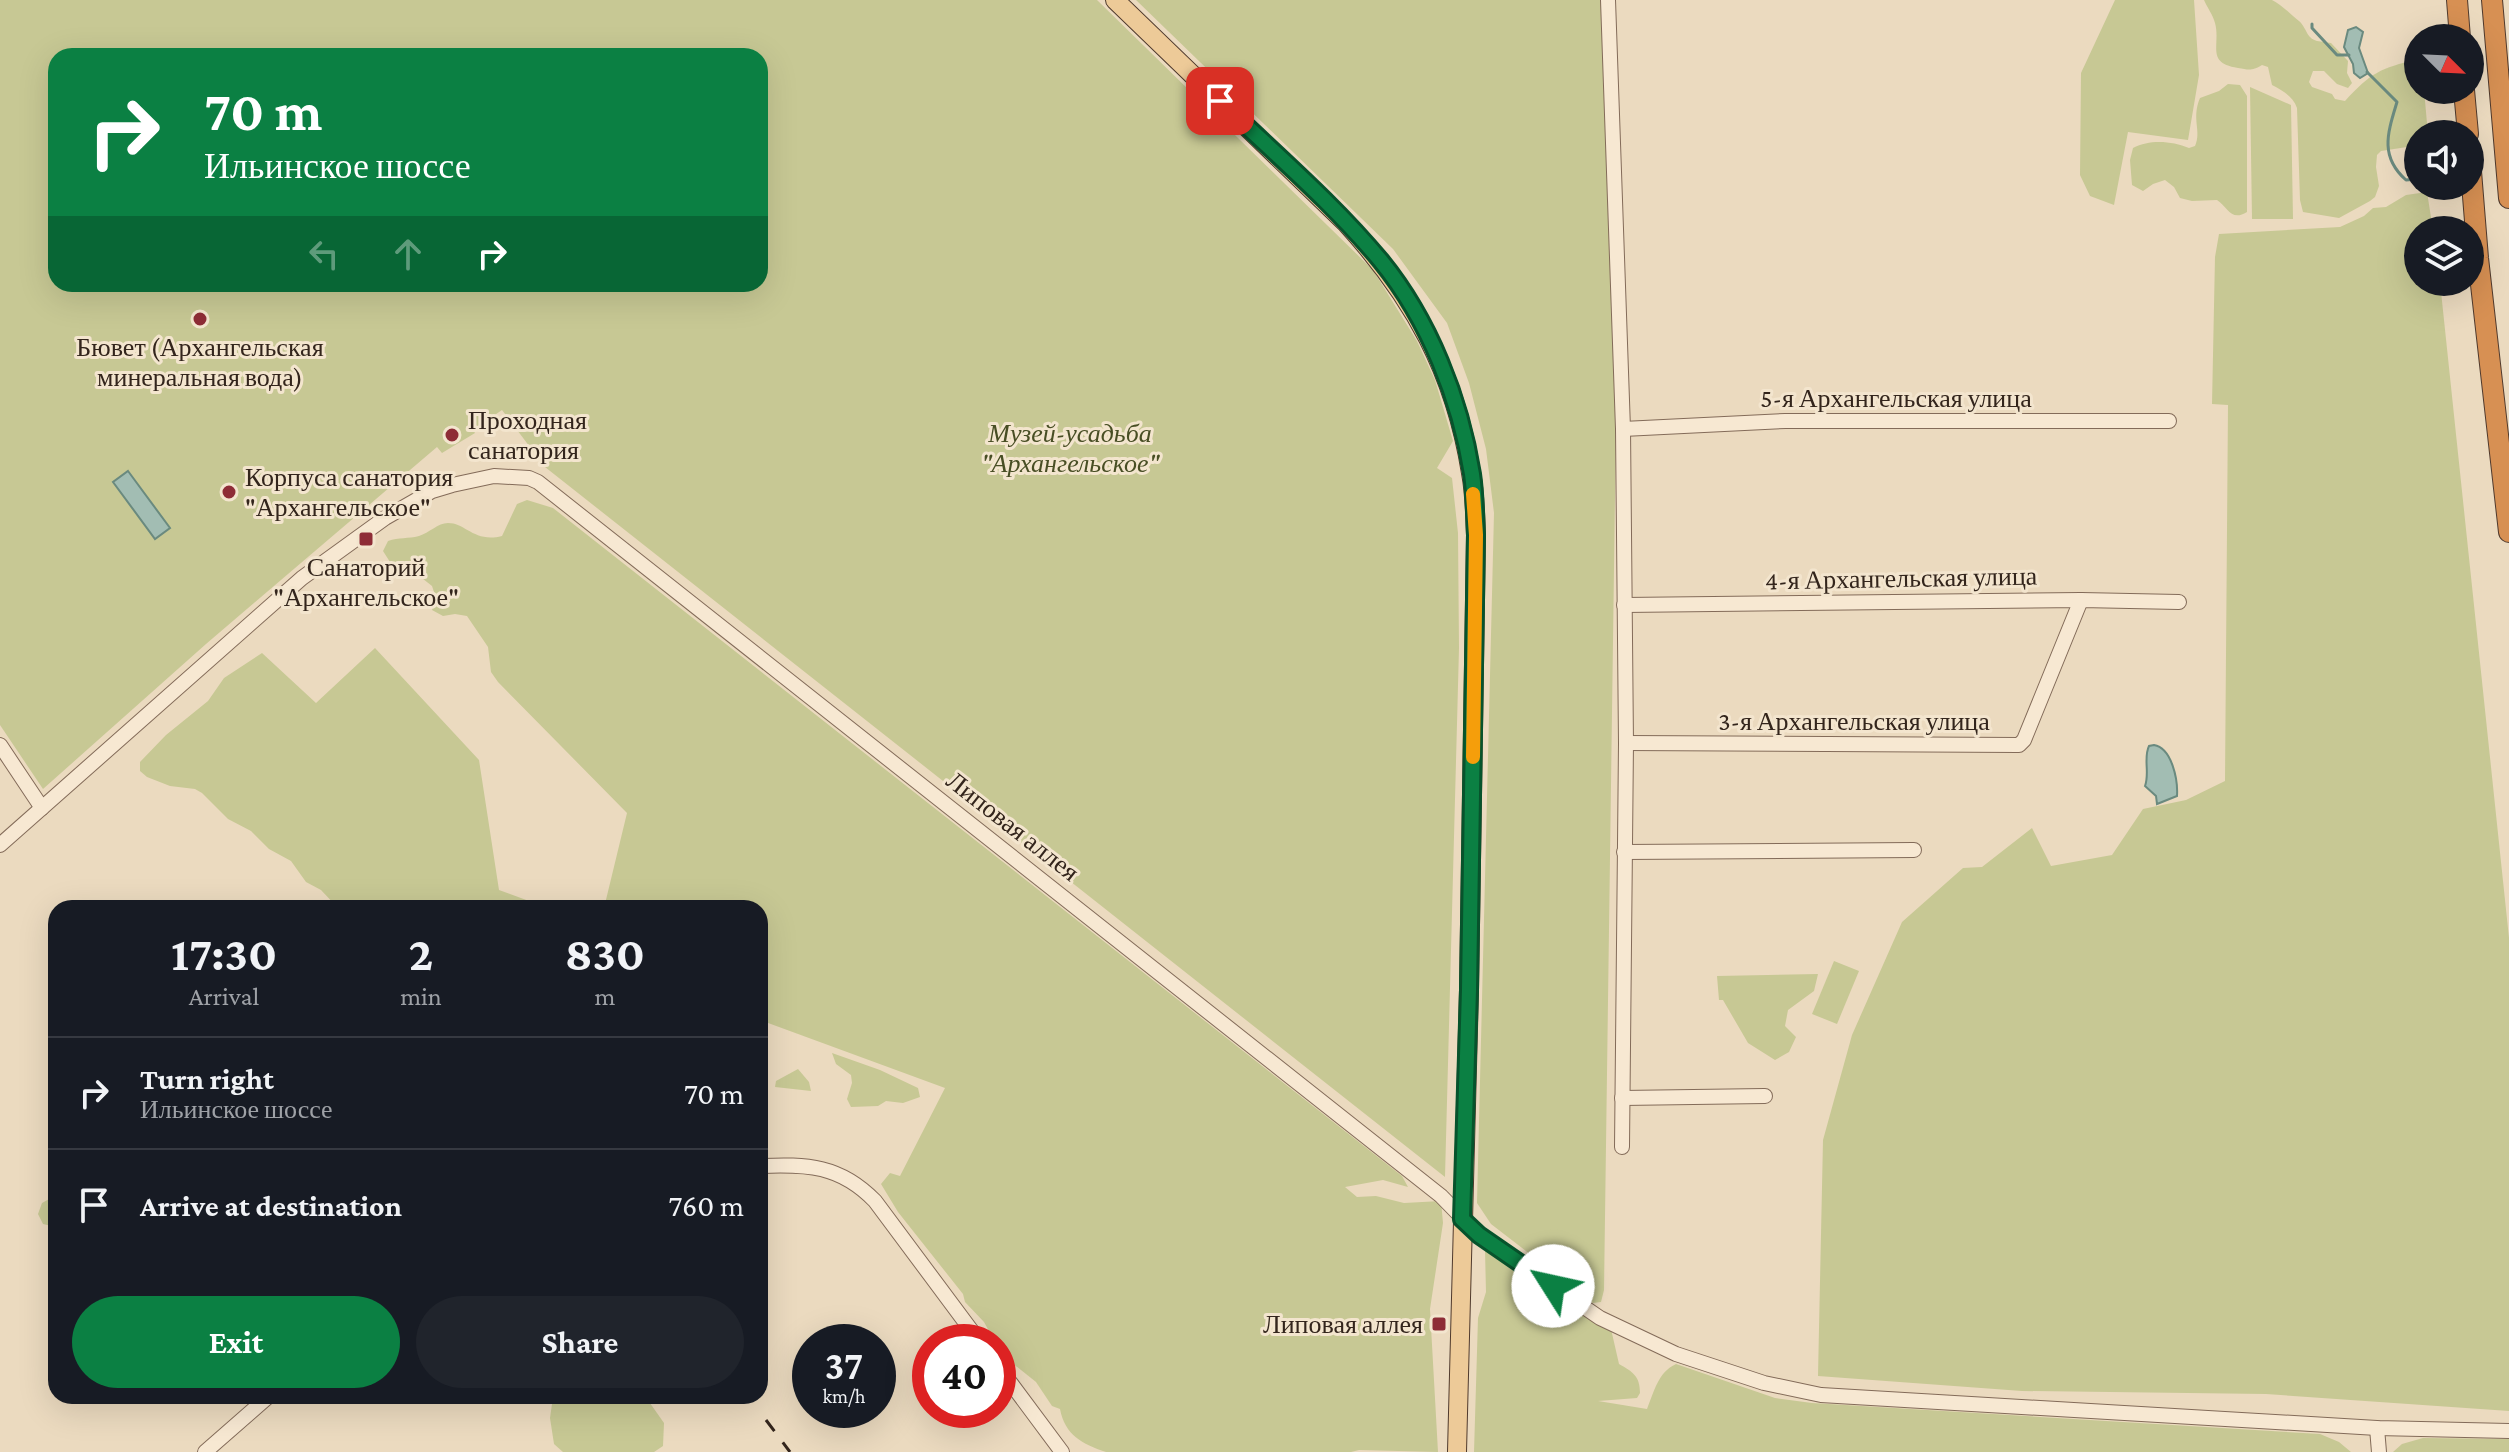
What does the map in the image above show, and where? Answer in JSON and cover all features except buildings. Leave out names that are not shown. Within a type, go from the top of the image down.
[{"type":"highway","points":[[2457,0],[2459,24]]},
{"type":"highway","points":[[2492,0],[2509,198]]},
{"type":"highway","points":[[2473,200],[2509,532]]},
{"type":"main road","points":[[1115,0],[1346,223],[1381,262],[1407,297],[1429,339],[1447,379],[1460,422],[1472,474],[1476,535],[1469,990],[1457,1452]]},
{"type":"street","points":[[1608,0],[1623,429],[1626,743],[1622,1147]]},
{"type":"street","name":"5-я Архангельская улица","points":[[1623,429],[1785,421],[2169,421]]},
{"type":"street","name":"Липовая аллея","points":[[42,808],[302,578],[385,518],[432,491],[494,476],[529,478],[588,521],[1416,1176],[1441,1196],[1479,1235],[1600,1318],[1666,1350],[1786,1389],[1821,1395],[2377,1428],[2509,1431]]},
{"type":"street","name":"4-я Архангельская улица","points":[[1624,605],[2081,600],[2179,602]]},
{"type":"street","name":"3-я Архангельская улица","points":[[1626,743],[2019,745],[2024,740],[2081,600]]},
{"type":"street","points":[[0,745],[42,808],[0,845]]},
{"type":"street","points":[[1624,852],[1914,850]]},
{"type":"street","points":[[1622,1098],[1765,1096]]},
{"type":"street","points":[[768,1166],[815,1166],[858,1184],[875,1201],[967,1324]]},
{"type":"street","points":[[1016,1390],[1062,1452]]},
{"type":"street","points":[[205,1452],[260,1404]]},
{"type":"street","points":[[2377,1428],[2379,1452]]},
{"type":"green space","name":"Музей-усадьба \"Архангельское\"","points":[[0,0],[1097,0],[1373,270],[1417,341],[1435,380],[1453,441],[1437,468],[1452,478],[1458,533],[1459,648],[1445,1177],[545,467],[502,410],[473,430],[475,433],[442,453],[437,447],[206,644],[43,789],[0,725]]},
{"type":"green space","points":[[1136,0],[1601,0],[1616,425],[1604,1290],[1601,1302],[1593,1303],[1491,1224],[1477,1203],[1494,513],[1486,449],[1469,383],[1447,323],[1393,249]]},
{"type":"green space","points":[[2115,0],[2194,0],[2199,75],[2188,140],[2128,132],[2114,205],[2090,196],[2080,175],[2081,73]]},
{"type":"green space","points":[[2204,0],[2272,0],[2299,21],[2311,38],[2331,43],[2348,61],[2347,73],[2352,83],[2348,88],[2337,84],[2324,71],[2313,71],[2309,82],[2312,87],[2332,94],[2335,99],[2345,101],[2377,73],[2404,63],[2404,104],[2425,104],[2427,120],[2404,120],[2404,147],[2381,151],[2377,155],[2379,186],[2375,197],[2339,218],[2303,212],[2297,108],[2287,94],[2272,85],[2268,67],[2262,65],[2245,69],[2221,62],[2216,52],[2213,17]]},
{"type":"green space","points":[[2228,84],[2240,85],[2247,96],[2247,212],[2233,214],[2217,200],[2180,198],[2174,187],[2165,180],[2143,191],[2132,185],[2130,160],[2133,148],[2154,142],[2189,148],[2195,146],[2196,112],[2200,98]]},
{"type":"green space","points":[[2250,87],[2291,105],[2293,219],[2252,219]]},
{"type":"green space","points":[[2404,196],[2404,200],[2428,200],[2431,216],[2404,216],[2404,296],[2441,296],[2509,938],[2509,1411],[2266,1394],[2022,1391],[1818,1376],[1823,1140],[1852,1035],[1902,922],[1963,868],[1982,867],[2032,828],[2051,866],[2112,855],[2143,809],[2186,800],[2225,781],[2228,405],[2212,404],[2215,257],[2219,234],[2340,227],[2364,216],[2373,208],[2386,207]]},
{"type":"green space","points":[[527,500],[553,508],[1402,1176],[1408,1187],[1383,1180],[1345,1187],[1357,1197],[1376,1196],[1404,1203],[1441,1201],[1443,1223],[1430,1309],[1438,1452],[1106,1452],[1089,1446],[1070,1432],[1060,1409],[1052,1406],[1036,1382],[1016,1366],[1016,1324],[985,1324],[898,1212],[881,1184],[890,1173],[900,1176],[945,1088],[768,1023],[768,900],[606,900],[627,813],[498,682],[491,672],[488,647],[467,616],[443,616],[432,610],[436,598],[432,586],[413,571],[390,562],[383,551],[388,541],[419,536],[444,523],[484,537],[502,536],[517,504]]},
{"type":"green space","points":[[375,648],[479,760],[499,890],[526,900],[330,900],[321,890],[306,882],[291,861],[269,849],[251,831],[228,819],[202,793],[195,789],[170,786],[140,771],[140,762],[166,735],[208,701],[224,678],[262,653],[316,703]]},
{"type":"green space","points":[[1834,961],[1859,971],[1837,1024],[1812,1014]]},
{"type":"green space","points":[[1818,974],[1814,991],[1788,1010],[1785,1026],[1796,1037],[1789,1052],[1775,1060],[1748,1043],[1723,1000],[1719,1000],[1717,976]]},
{"type":"green space","points":[[832,1053],[918,1088],[920,1097],[903,1103],[886,1101],[878,1106],[851,1107],[847,1099],[851,1075],[836,1064]]},
{"type":"green space","points":[[798,1069],[809,1082],[811,1091],[775,1087],[776,1081]]},
{"type":"green space","points":[[48,1200],[48,1225],[43,1224],[38,1214],[42,1203]]},
{"type":"green space","points":[[1485,1250],[1496,1253],[1611,1329],[1619,1364],[1635,1375],[1640,1393],[1637,1398],[1598,1401],[1647,1409],[1661,1377],[1676,1364],[1775,1398],[1812,1403],[2320,1434],[2339,1442],[2351,1452],[1474,1452],[1478,1318],[1486,1292]]},
{"type":"green space","points":[[552,1404],[651,1404],[664,1423],[663,1446],[654,1452],[563,1452],[554,1444],[550,1418]]},
{"type":"green space","points":[[2423,1438],[2509,1439],[2509,1452],[2393,1452],[2402,1444]]},
{"type":"shaded area","points":[[2356,27],[2363,32],[2359,48],[2368,73],[2360,78],[2354,73],[2344,47],[2348,30]]},
{"type":"shaded area","points":[[128,471],[170,528],[155,539],[113,482]]},
{"type":"shaded area","points":[[2149,746],[2160,747],[2169,758],[2177,789],[2177,796],[2157,804],[2156,796],[2145,786],[2147,751]]},
{"type":"waterway","points":[[2312,24],[2312,28],[2337,55],[2349,55]]},
{"type":"waterway","points":[[2367,72],[2397,102],[2388,143],[2392,162],[2404,178]]},
{"type":"railway","points":[[766,1420],[790,1452]]},
{"type":"slow traffic","points":[[1473,494],[1476,535],[1473,757]]},
{"type":"place","name":"Бювет (Архангельская минеральная вода)","points":[[200,319]]},
{"type":"place","name":"Проходная санатория","points":[[452,435]]},
{"type":"place","name":"Корпуса санатория \"Архангельское\"","points":[[229,492]]},
{"type":"place","name":"Санаторий \"Архангельское\"","points":[[366,539]]},
{"type":"place","name":"Липовая аллея","points":[[1439,1324]]},
{"type":"route","points":[[1220,101],[1346,223],[1381,262],[1407,297],[1429,339],[1447,379],[1460,422],[1472,474],[1476,535],[1462,1219],[1479,1235],[1553,1286]]}]
